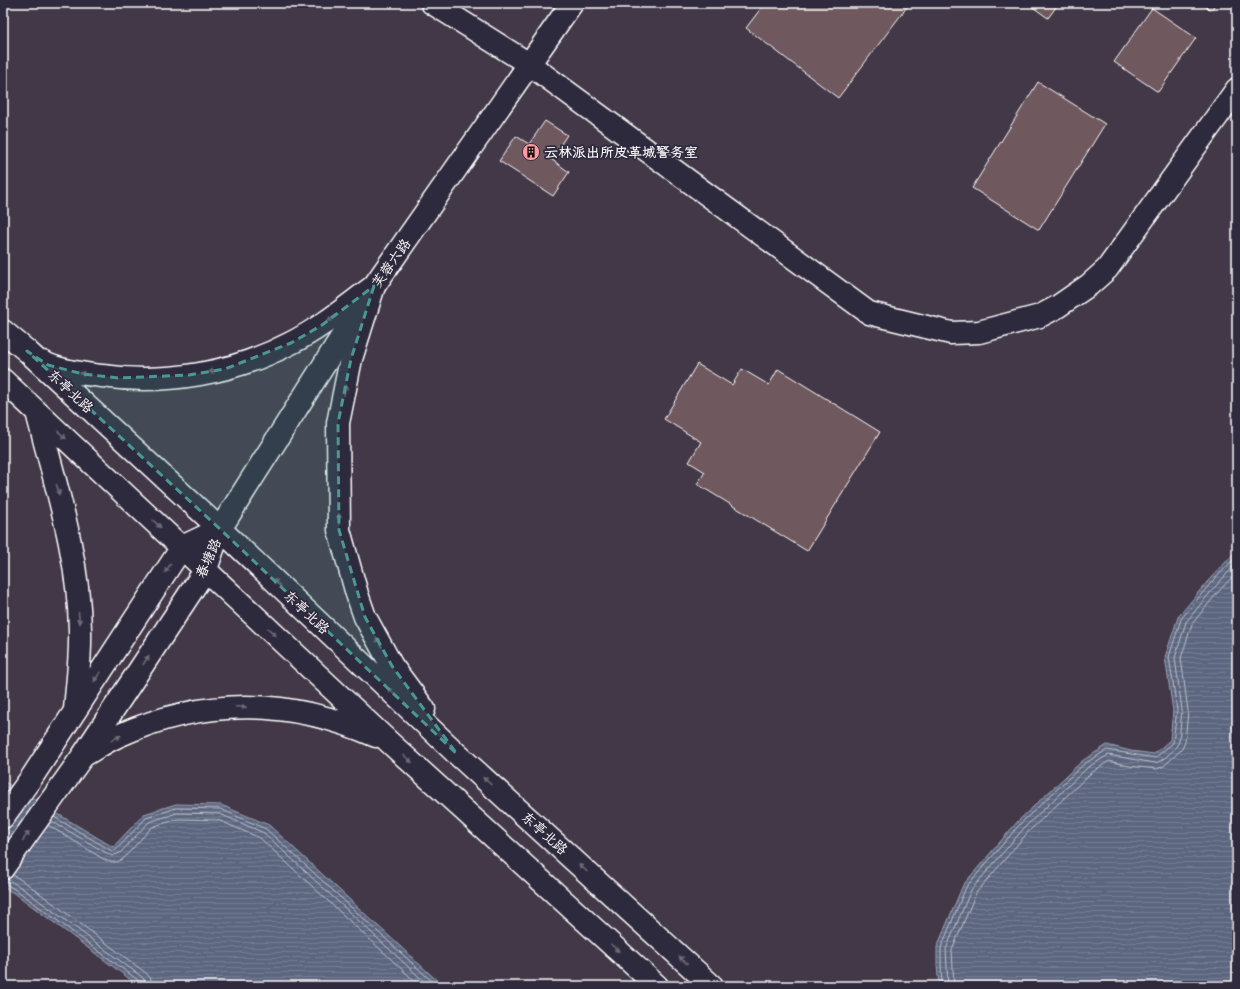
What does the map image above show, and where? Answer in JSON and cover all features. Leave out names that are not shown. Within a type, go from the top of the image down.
[{"type":"main road","points":[[432,3],[529,64],[869,313],[951,333],[979,332],[1040,316],[1062,304],[1089,285],[1107,269],[1237,89]]},
{"type":"main road","name":"芙蓉六路","points":[[220,530],[374,286],[572,3]]},
{"type":"main road","points":[[27,351],[48,365],[83,374],[118,378],[154,379],[224,369],[258,358],[291,343],[322,325],[374,286]]},
{"type":"main road","points":[[374,286],[351,359],[338,423],[339,530],[365,617],[392,666],[457,754]]},
{"type":"main road","name":"东亭北路","points":[[3,331],[27,351],[220,530],[457,754],[712,986]]},
{"type":"main road","points":[[3,380],[389,742],[657,986]]},
{"type":"main road","points":[[37,412],[64,512],[75,569],[80,631],[75,711]]},
{"type":"main road","name":"春塘路","points":[[3,817],[32,778],[182,547],[220,530]]},
{"type":"main road","name":"春塘路","points":[[3,868],[82,757],[206,569],[220,530]]},
{"type":"main road","points":[[82,757],[117,737],[154,722],[193,712],[234,707],[274,708],[314,714],[353,726],[389,742]]},
{"type":"highlighted area","points":[[374,286],[351,359],[338,423],[339,530],[365,617],[392,666],[457,754],[220,529],[27,351],[48,365],[83,374],[118,378],[189,375],[225,369],[291,343],[322,325]]},
{"type":"water","points":[[1237,550],[1237,986],[939,986],[937,947],[963,885],[1018,821],[1082,761],[1107,745],[1131,751],[1154,754],[1170,740],[1173,711],[1165,657],[1178,617],[1207,582]]},
{"type":"water","points":[[3,781],[113,847],[144,814],[176,804],[221,805],[269,825],[443,986],[139,986],[17,895],[3,887]]},
{"type":"building","points":[[765,3],[910,3],[838,98],[746,28]]},
{"type":"building","points":[[1027,3],[1059,3],[1048,18]]},
{"type":"building","points":[[1201,3],[1216,3],[1211,10]]},
{"type":"building","points":[[1152,8],[1196,38],[1158,92],[1114,62]]},
{"type":"building","points":[[1038,82],[1105,124],[1039,230],[972,188]]},
{"type":"building","name":"云林派出所皮革城警务室","points":[[545,121],[567,135],[551,159],[569,172],[553,196],[499,161],[516,136],[529,144]]},
{"type":"building","points":[[697,364],[732,385],[742,369],[769,385],[778,369],[880,432],[807,551],[697,484],[705,472],[689,462],[701,442],[664,419]]},
{"type":"place","name":"云林派出所皮革城警务室","points":[[531,152]]}]
